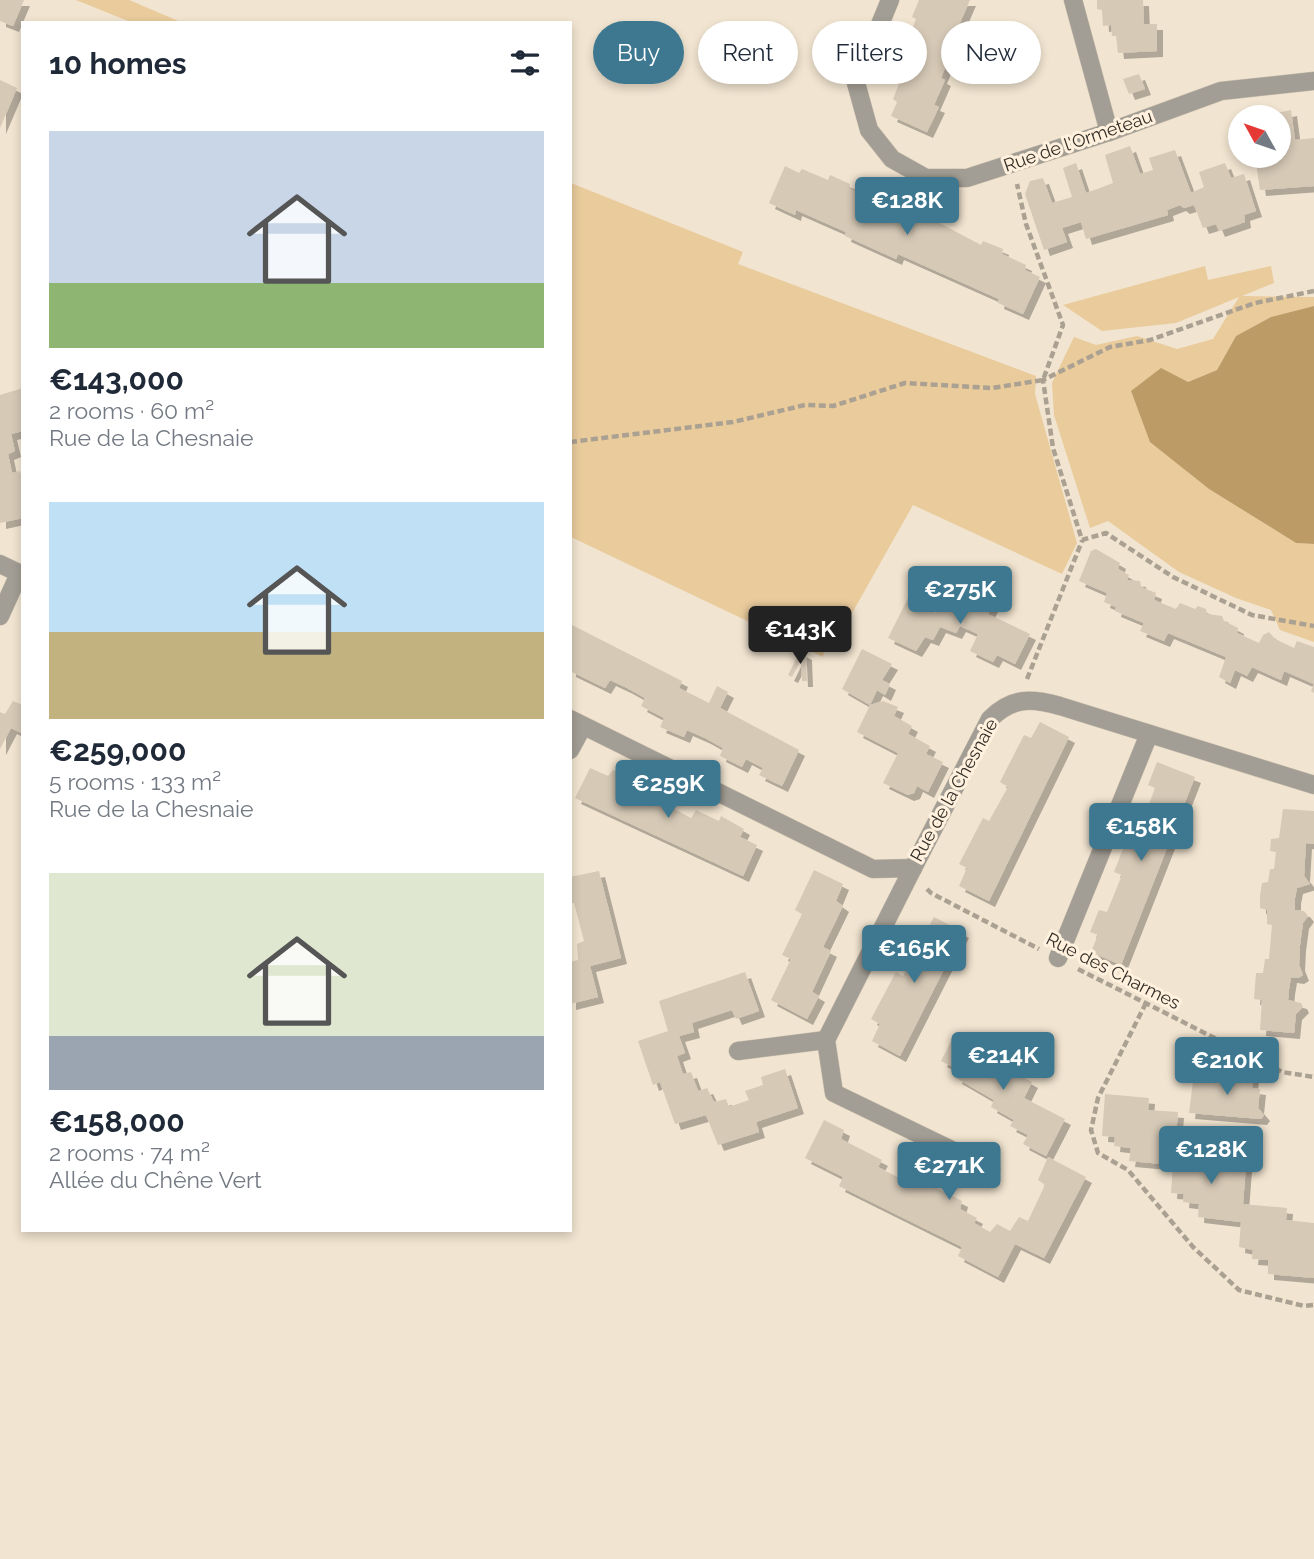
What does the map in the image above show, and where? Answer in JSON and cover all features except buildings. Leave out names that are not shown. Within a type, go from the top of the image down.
[{"type":"street","name":"Rue de l'Ormeteau","points":[[890,0],[856,83],[869,130],[892,159],[926,178],[967,178],[1109,132],[1221,91],[1314,81]]},
{"type":"street","points":[[1073,0],[1109,132]]},
{"type":"street","points":[[0,564],[21,575],[0,616]]},
{"type":"street","points":[[1020,699],[1038,699],[1314,785]]},
{"type":"street","name":"Rue de la Chesnaie","points":[[577,722],[873,869],[913,868],[990,719],[1002,707],[1020,699]]},
{"type":"street","points":[[572,742],[577,722]]},
{"type":"street","points":[[1058,958],[1149,734]]},
{"type":"street","points":[[913,868],[826,1040],[835,1093],[991,1169]]},
{"type":"street","points":[[738,1051],[826,1040]]},
{"type":"path","points":[[1012,163],[1026,224],[1063,325],[1043,380],[1054,449],[1082,540],[1020,699]]},
{"type":"path","points":[[572,442],[733,422],[805,405],[833,406],[905,383],[992,388],[1043,380],[1110,347],[1150,340],[1255,303],[1314,291]]},
{"type":"path","points":[[1082,540],[1106,533],[1172,577],[1252,615],[1314,626]]},
{"type":"path","name":"Rue des Charmes","points":[[913,868],[930,893],[1282,1072],[1314,1077]]},
{"type":"path","points":[[1146,1003],[1098,1098],[1091,1130],[1098,1153],[1128,1170],[1193,1247],[1239,1290],[1304,1306],[1314,1305]]},
{"type":"shaded area","points":[[76,0],[129,0],[178,21],[128,21]]},
{"type":"shaded area","points":[[572,183],[743,252],[738,264],[1036,376],[1035,394],[1077,543],[1062,574],[913,505],[842,631],[829,625],[823,657],[572,537]]},
{"type":"shaded area","points":[[1205,266],[1208,280],[1271,266],[1274,283],[1242,296],[1314,297],[1314,306],[1271,317],[1236,336],[1217,370],[1188,382],[1131,391],[1151,442],[1209,489],[1296,543],[1314,544],[1314,642],[1280,630],[1271,610],[1236,598],[1179,572],[1108,521],[1090,528],[1054,415],[1052,383],[1074,337],[1096,345],[1137,336],[1177,349],[1213,339],[1239,297],[1176,323],[1102,331],[1063,305]]},
{"type":"shaded area","points":[[1314,306],[1314,544],[1296,543],[1209,489],[1150,442],[1131,391],[1161,368],[1188,382],[1217,370],[1236,336],[1271,317]]}]
